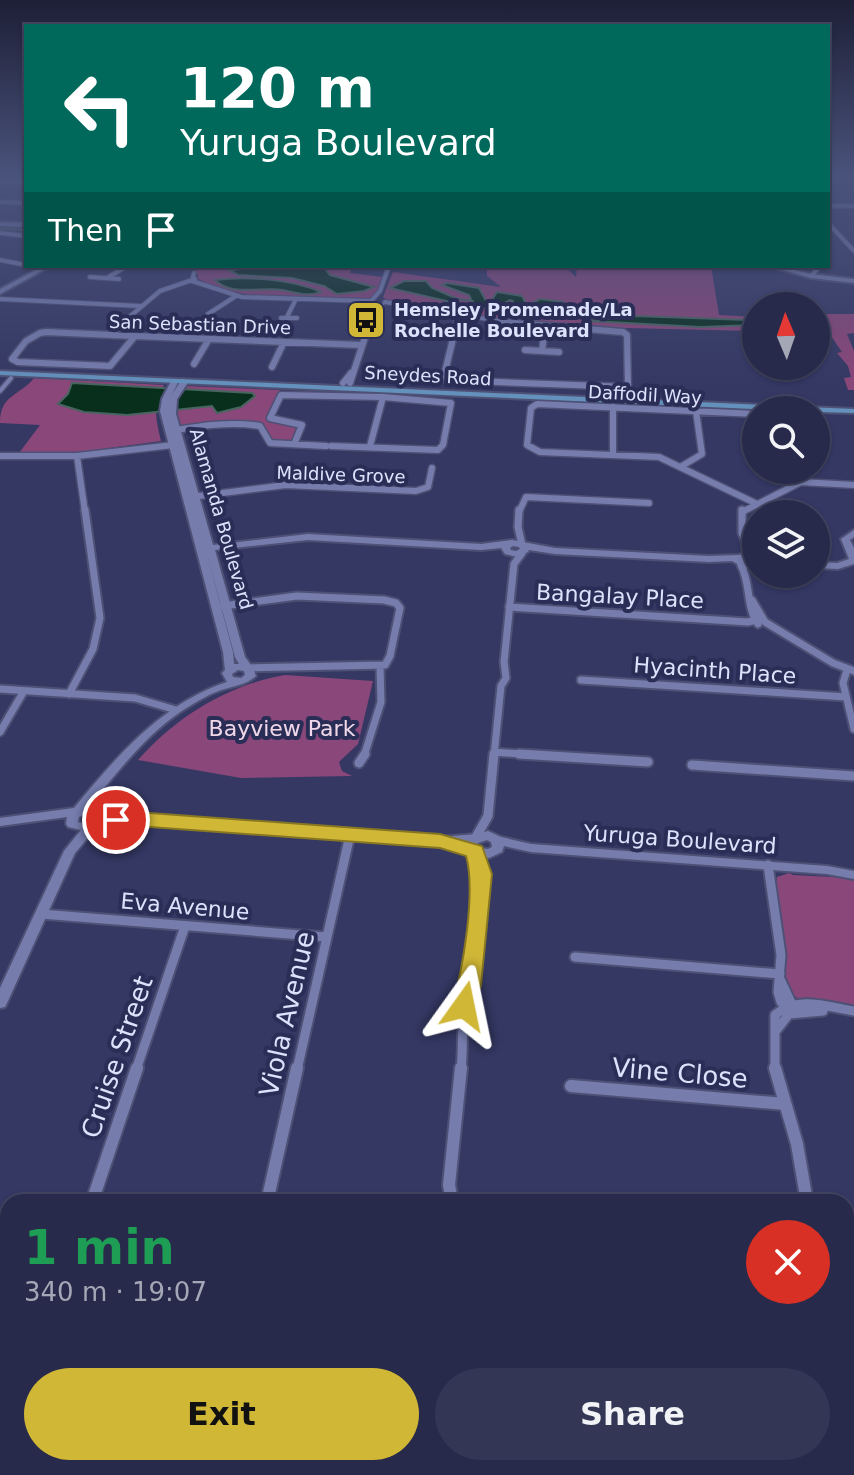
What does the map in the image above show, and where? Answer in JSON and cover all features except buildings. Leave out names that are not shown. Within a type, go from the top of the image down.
[{"type":"main road","name":"Sneydes Road","points":[[0,370],[179,382],[347,382],[854,408]]},
{"type":"street","points":[[0,260],[24,265]]},
{"type":"street","points":[[1,293],[44,268]]},
{"type":"street","points":[[106,278],[124,268]]},
{"type":"street","points":[[188,268],[193,278],[204,285],[236,296],[403,304],[545,327],[625,332],[627,388],[448,381],[444,376],[457,320],[462,315]]},
{"type":"street","points":[[372,315],[370,303],[380,291],[388,268]]},
{"type":"street","points":[[779,268],[811,276],[854,281]]},
{"type":"street","points":[[811,276],[818,268]]},
{"type":"street","points":[[90,277],[119,279]]},
{"type":"street","points":[[112,335],[140,306],[174,284],[193,278]]},
{"type":"street","points":[[380,291],[383,303]]},
{"type":"street","points":[[1,293],[140,306]]},
{"type":"street","points":[[208,315],[236,296]]},
{"type":"street","points":[[296,299],[284,318],[297,318]]},
{"type":"street","points":[[347,382],[372,315],[383,303]]},
{"type":"street","points":[[542,351],[545,327]]},
{"type":"street","name":"San Sebastian Drive","points":[[135,336],[110,366],[12,360],[37,333],[112,335],[361,345]]},
{"type":"street","points":[[194,364],[209,339]]},
{"type":"street","points":[[272,367],[284,342]]},
{"type":"street","points":[[525,350],[559,352]]},
{"type":"street","points":[[0,391],[11,378]]},
{"type":"street","name":"Alamanda Boulevard","points":[[179,382],[164,402],[221,606],[248,671]]},
{"type":"street","points":[[173,430],[252,424],[260,426],[266,440],[273,443],[434,451],[443,445],[451,403],[283,394],[270,418],[302,425],[295,442]]},
{"type":"street","points":[[370,446],[383,397]]},
{"type":"street","name":"Daffodil Way","points":[[613,454],[540,452],[528,448],[531,408],[534,405],[742,413]]},
{"type":"street","points":[[613,407],[613,454],[659,457],[749,500]]},
{"type":"street","points":[[682,466],[702,454],[696,411]]},
{"type":"street","points":[[269,453],[273,443]]},
{"type":"street","points":[[0,456],[77,456],[177,444]]},
{"type":"street","points":[[69,694],[93,649],[100,618],[77,456]]},
{"type":"street","name":"Maldive Grove","points":[[192,497],[286,485],[422,490],[429,485],[432,468]]},
{"type":"street","points":[[762,500],[797,484]]},
{"type":"street","points":[[830,484],[854,485]]},
{"type":"street","points":[[514,564],[523,549],[518,529],[520,503],[526,497],[649,503]]},
{"type":"street","points":[[742,510],[739,511],[742,534]]},
{"type":"street","points":[[451,1194],[465,1031],[471,1012],[470,985],[482,874],[476,845],[488,816],[501,686],[506,678],[504,662],[514,564],[509,548],[518,529]]},
{"type":"street","points":[[830,565],[848,565],[854,561],[845,539],[854,533]]},
{"type":"street","points":[[206,549],[308,537],[742,561]]},
{"type":"street","points":[[742,547],[739,561],[742,566]]},
{"type":"street","points":[[750,588],[756,620],[850,670],[843,679],[854,729]]},
{"type":"street","points":[[70,851],[75,817],[132,747],[176,710],[210,690],[229,672],[312,665],[385,665],[390,656],[400,608],[396,603],[297,596],[221,606]]},
{"type":"street","name":"Alamanda Boulevard","points":[[221,606],[229,672]]},
{"type":"street","name":"Bangalay Place","points":[[509,607],[756,620]]},
{"type":"street","points":[[359,763],[369,747],[383,687],[380,667]]},
{"type":"street","points":[[210,690],[239,681],[248,671]]},
{"type":"street","points":[[229,672],[229,679],[239,681]]},
{"type":"street","name":"Hyacinth Place","points":[[581,680],[846,697]]},
{"type":"street","points":[[0,689],[143,699],[176,710]]},
{"type":"street","points":[[0,732],[24,691]]},
{"type":"street","points":[[494,752],[648,762]]},
{"type":"street","points":[[692,765],[854,776]]},
{"type":"street","points":[[0,1003],[70,851],[96,818],[102,785]]},
{"type":"street","points":[[482,874],[495,846],[488,816]]},
{"type":"street","points":[[75,817],[79,827],[96,818]]},
{"type":"street","points":[[0,822],[75,817],[136,819],[495,846]]},
{"type":"street","name":"Viola Avenue","points":[[269,1194],[350,835]]},
{"type":"street","points":[[476,845],[484,835],[495,846]]},
{"type":"street","name":"Yuruga Boulevard","points":[[495,846],[854,872]]},
{"type":"street","points":[[768,865],[781,955],[779,998],[791,1008],[849,1011]]},
{"type":"street","name":"Eva Avenue","points":[[41,914],[326,937]]},
{"type":"street","name":"Cruise Street","points":[[95,1194],[185,926]]},
{"type":"street","points":[[575,957],[780,976]]},
{"type":"street","points":[[791,1008],[775,1032],[774,1064],[797,1144],[806,1194]]},
{"type":"street","name":"Vine Close","points":[[571,1086],[785,1104]]},
{"type":"green space","points":[[190,268],[351,268],[350,273],[383,277],[376,296],[367,300],[281,298],[238,293],[198,279]]},
{"type":"green space","points":[[487,268],[566,268],[576,277],[577,268],[711,268],[719,315],[742,316],[742,331],[538,326],[390,302],[383,297],[393,272],[501,287],[487,276]]},
{"type":"green space","points":[[830,314],[854,314],[854,333],[847,334],[854,351],[854,390],[848,390],[844,378],[851,377],[848,366],[837,353],[842,352],[830,334]]},
{"type":"green space","points":[[34,378],[164,385],[156,406],[161,441],[80,452],[19,453],[40,425],[0,423],[1,413],[7,401]]},
{"type":"green space","points":[[185,386],[280,390],[267,419],[299,427],[290,442],[270,441],[263,427],[179,425],[174,406]]},
{"type":"green space","name":"Bayview Park","points":[[285,675],[373,681],[358,744],[339,762],[342,771],[352,776],[241,778],[138,760],[169,730],[204,705],[243,686]]},
{"type":"green space","points":[[789,873],[854,878],[854,1007],[800,1000],[787,986],[776,884],[777,877]]},
{"type":"shaded area","points":[[243,268],[325,268],[330,275],[374,287],[337,294],[324,286],[292,278],[238,275],[230,271]]},
{"type":"shaded area","points":[[215,280],[269,280],[321,292],[238,290]]},
{"type":"shaded area","points":[[404,281],[426,281],[432,288],[460,300],[455,303],[390,288]]},
{"type":"shaded area","points":[[442,285],[479,288],[486,301],[491,301],[497,292],[522,296],[527,306],[540,299],[564,302],[545,308],[544,314],[549,318],[512,312],[513,301],[510,300],[495,308],[475,308],[469,295]]},
{"type":"shaded area","points":[[634,316],[742,320],[742,325],[701,327],[590,321]]},
{"type":"shaded area","points":[[72,383],[252,393],[255,396],[241,407],[217,413],[212,406],[127,415],[84,412],[58,404],[68,394]]},
{"type":"waterway","points":[[457,299],[473,301]]},
{"type":"place","name":"Hemsley Promenade/La Rochelle Boulevard","points":[[366,320]]},
{"type":"route","points":[[116,820],[440,841],[477,852],[482,874],[470,985],[464,1006]]}]
